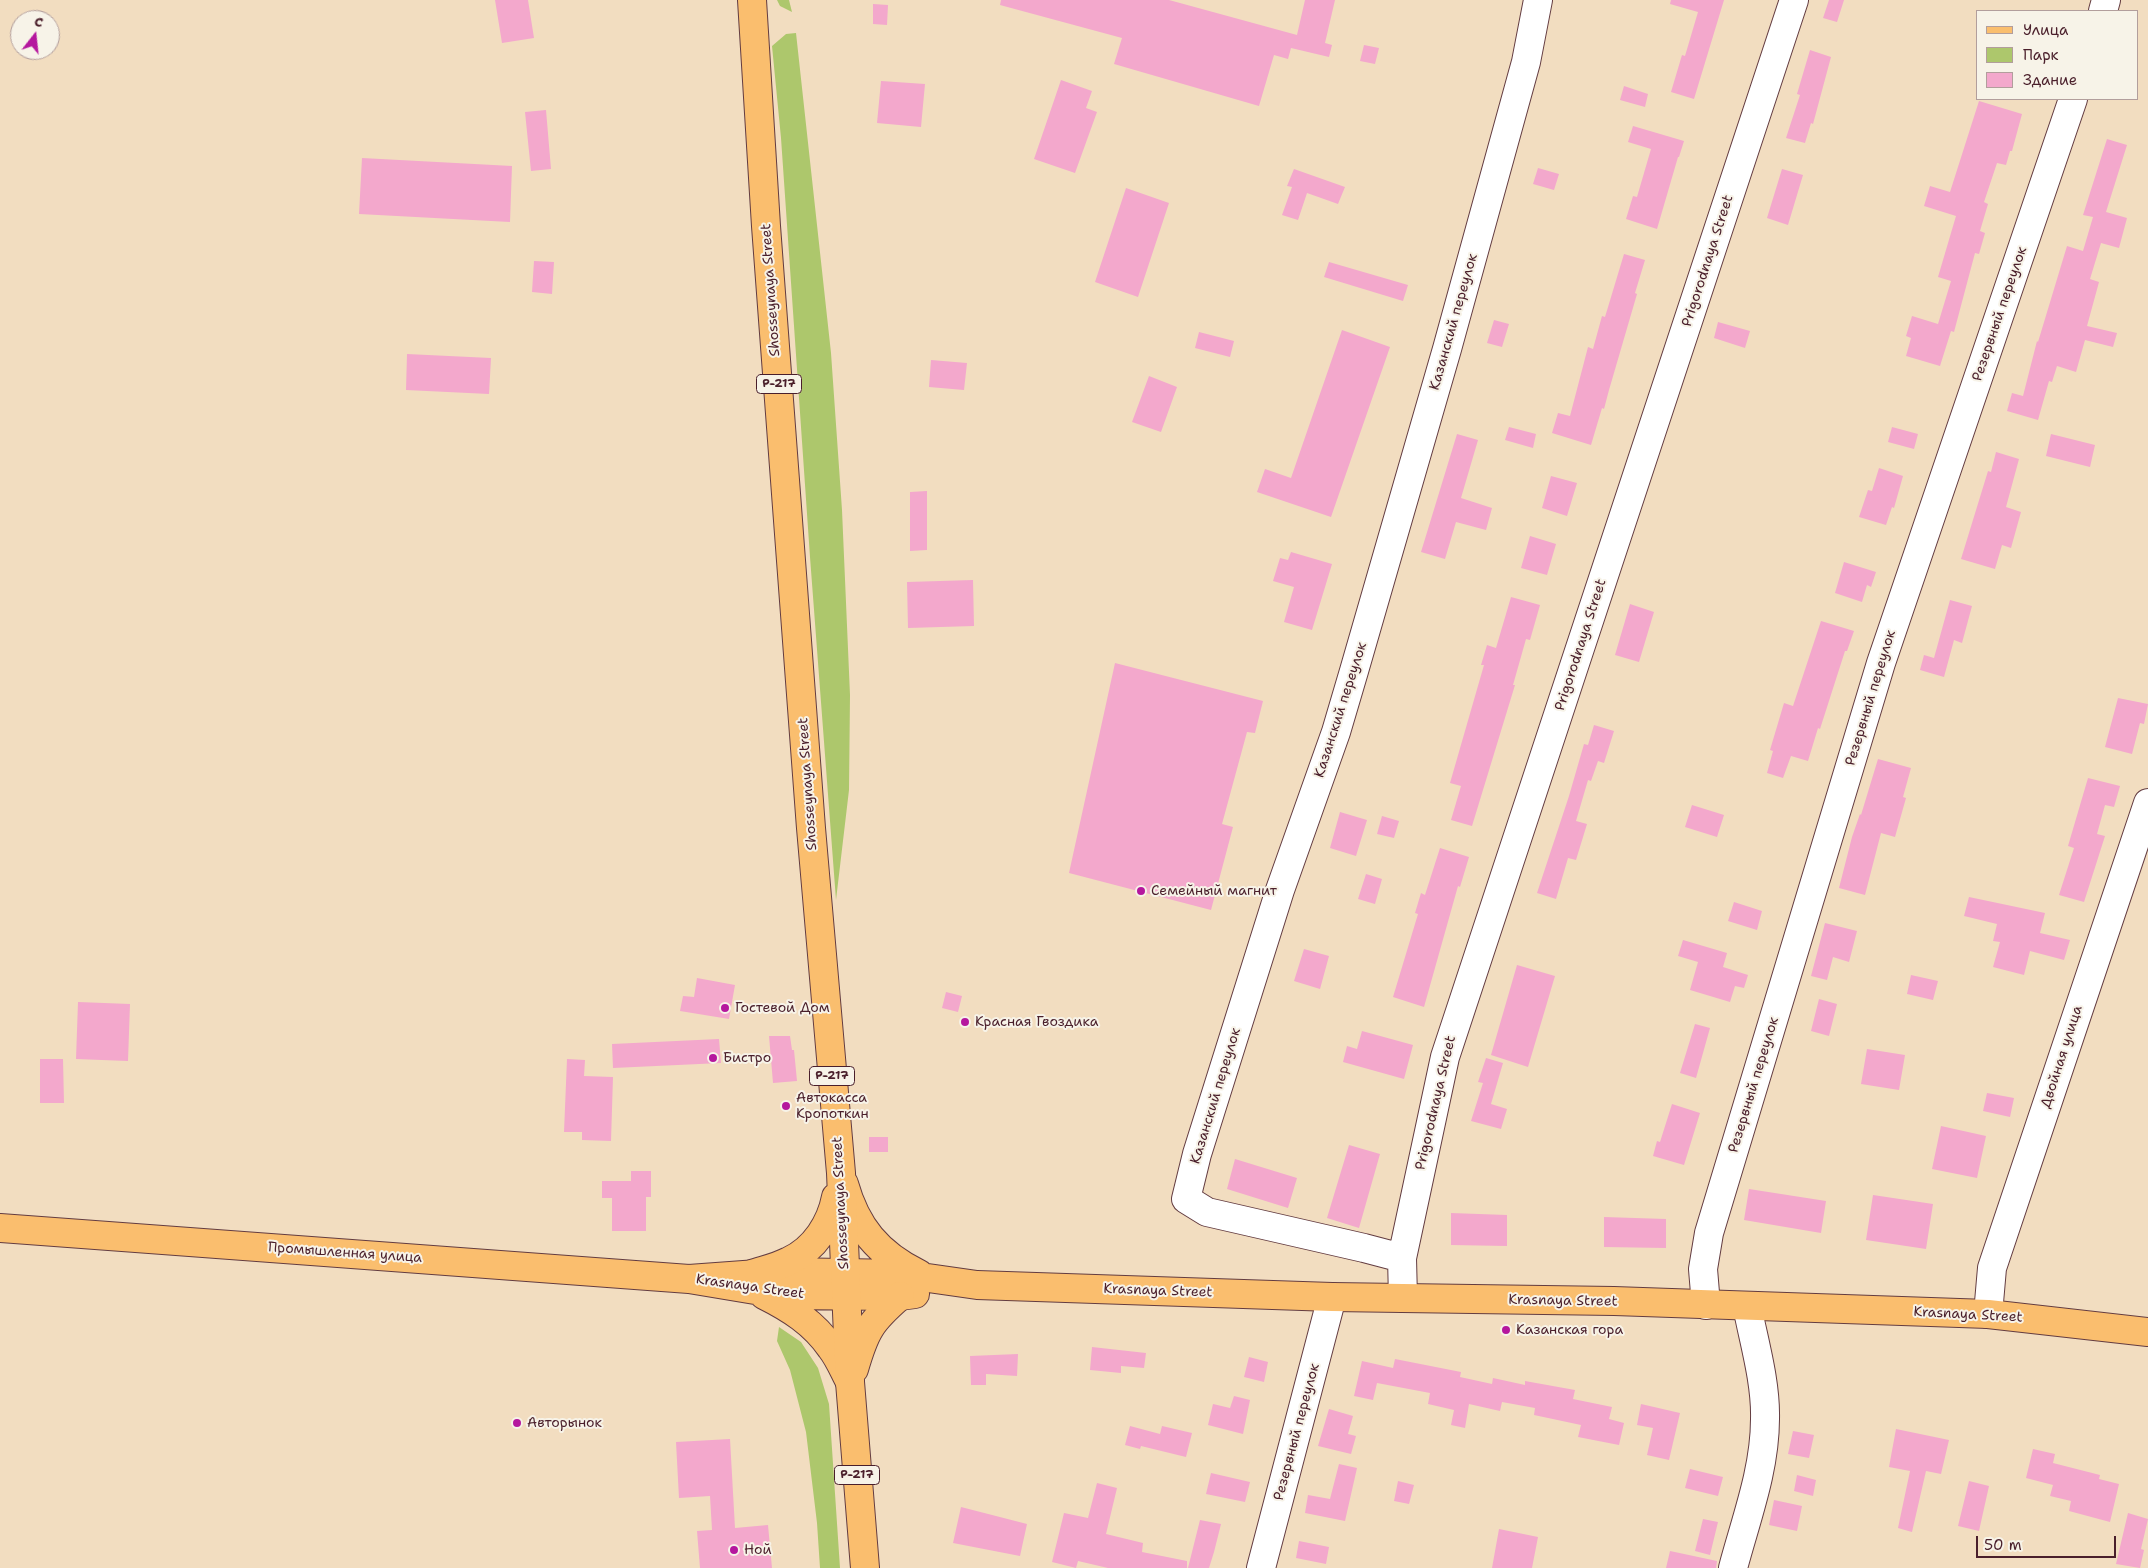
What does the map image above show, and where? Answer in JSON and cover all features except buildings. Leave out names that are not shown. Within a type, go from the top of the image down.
[{"type":"main road","name":"Shosseynaya Street","points":[[752,0],[766,226],[811,828],[841,1173],[844,1284],[864,1568]]},
{"type":"main road","points":[[841,1173],[851,1208],[863,1229],[901,1265],[927,1278]]},
{"type":"main road","points":[[841,1173],[833,1212],[823,1230],[808,1249],[752,1282],[809,1322],[831,1348],[850,1382]]},
{"type":"main road","name":"Промышленная улица","points":[[0,1228],[689,1279]]},
{"type":"main road","name":"Krasnaya Street","points":[[689,1279],[752,1282],[785,1272],[900,1296],[977,1285]]},
{"type":"main road","name":"Krasnaya Street","points":[[844,1284],[900,1274],[977,1285],[1332,1297],[1748,1306],[1988,1314],[2148,1332]]},
{"type":"main road","points":[[850,1382],[862,1340],[876,1316],[900,1296]]},
{"type":"street","name":"Казанский переулок","points":[[1402,1258],[1207,1212],[1186,1199],[1198,1154],[1280,890],[1336,732],[1354,671],[1447,349],[1526,62],[1538,0]]},
{"type":"street","name":"Prigorodnaya Street","points":[[1402,1298],[1402,1258],[1445,1057],[1794,0]]},
{"type":"street","name":"Резервный переулок","points":[[1706,1305],[1703,1269],[1709,1233],[1881,663],[2073,100]]},
{"type":"street","name":"Двойная улица","points":[[1988,1314],[1992,1268],[2148,803]]},
{"type":"street","name":"Резервный переулок","points":[[1261,1568],[1332,1297]]},
{"type":"street","points":[[1733,1568],[1762,1461],[1766,1418],[1761,1376],[1748,1306]]},
{"type":"green space","points":[[777,0],[789,0],[792,12],[780,6]]},
{"type":"green space","points":[[796,33],[831,353],[842,510],[850,695],[849,790],[836,900],[781,138],[772,46],[786,34]]},
{"type":"green space","points":[[779,1327],[801,1342],[818,1368],[829,1404],[840,1568],[820,1568],[817,1523],[806,1432],[790,1370],[777,1341]]},
{"type":"place","name":"Семейный магнит","points":[[1141,891]]},
{"type":"place","name":"Гостевой Дом","points":[[725,1008]]},
{"type":"place","name":"Красная Гвоздика","points":[[965,1022]]},
{"type":"place","name":"Бистро","points":[[713,1058]]},
{"type":"place","name":"Автокасса Кропоткин","points":[[786,1106]]},
{"type":"place","name":"Казанская гора","points":[[1506,1330]]},
{"type":"place","name":"Авторынок","points":[[517,1423]]},
{"type":"place","name":"Ной","points":[[734,1550]]}]
